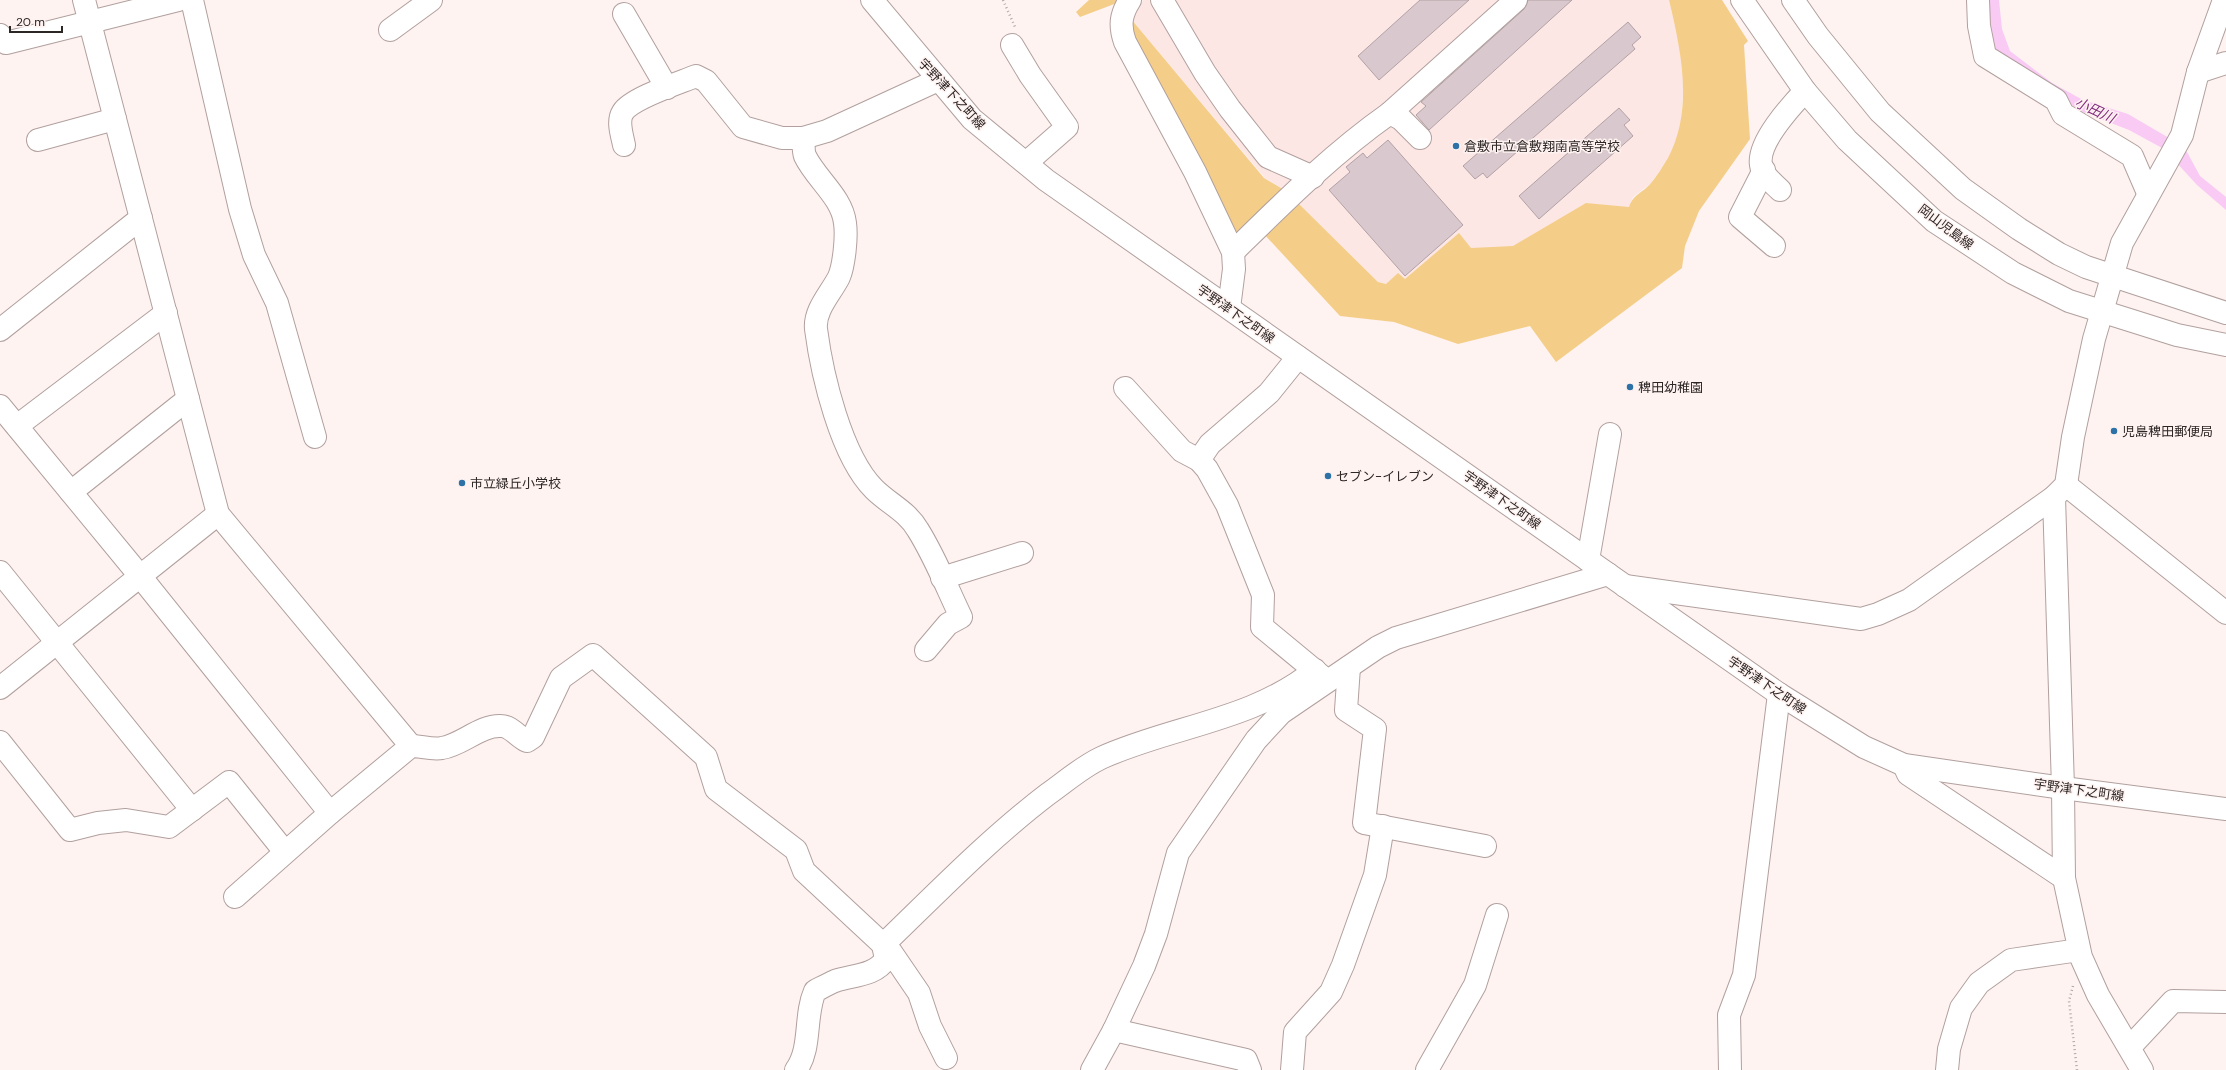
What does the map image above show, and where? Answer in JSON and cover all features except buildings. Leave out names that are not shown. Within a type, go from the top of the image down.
[{"type":"street","points":[[84,0],[218,514],[411,746]]},
{"type":"street","points":[[0,35],[6,43],[178,0]]},
{"type":"street","points":[[192,0],[240,209],[254,255],[277,303],[315,437]]},
{"type":"street","name":"宇野津下之町線","points":[[872,0],[972,119],[1046,180],[1779,694],[1864,747],[1904,765],[2063,788],[2226,809]]},
{"type":"street","points":[[1130,0],[1123,11],[1121,21],[1121,31],[1125,42],[1195,172],[1233,252],[1234,269],[1229,308]]},
{"type":"street","points":[[1162,0],[1205,73],[1230,109],[1268,157],[1313,177]]},
{"type":"street","points":[[1233,252],[1290,195],[1369,128],[1390,113],[1516,0]]},
{"type":"street","name":"岡山児島線","points":[[1742,0],[1805,91],[1847,140],[1934,221],[2013,273],[2046,290],[2102,313],[2177,335],[2226,345]]},
{"type":"street","points":[[1793,0],[1818,36],[1880,112],[1963,189],[2019,229],[2059,254],[2086,267],[2226,313]]},
{"type":"street","points":[[1978,0],[1978,26],[1985,56],[2056,100],[2063,114],[2132,156],[2148,193]]},
{"type":"street","points":[[2142,1070],[2130,1047],[2098,995],[2080,953],[2064,878],[2060,491],[2102,313],[2122,243],[2148,193],[2169,161],[2182,135],[2198,72],[2224,0]]},
{"type":"street","points":[[390,30],[418,4]]},
{"type":"street","points":[[624,14],[667,88]]},
{"type":"street","points":[[1012,44],[1030,75],[1067,127],[1026,163]]},
{"type":"street","points":[[2198,72],[2226,63]]},
{"type":"street","points":[[624,145],[620,123],[623,112],[642,98],[696,76],[706,81],[743,127],[782,138],[804,138],[827,131],[938,80]]},
{"type":"street","points":[[1780,190],[1767,177],[1761,165],[1769,136],[1788,109],[1805,91]]},
{"type":"street","points":[[1390,113],[1401,119],[1420,138]]},
{"type":"street","points":[[38,140],[115,119]]},
{"type":"street","points":[[804,138],[805,155],[840,207],[845,222],[845,243],[839,276],[818,312],[816,327],[825,380],[845,440],[855,463],[874,490],[904,511],[918,529],[961,617],[948,624],[926,650]]},
{"type":"street","points":[[1764,170],[1740,217],[1774,246]]},
{"type":"street","points":[[0,330],[141,218]]},
{"type":"street","points":[[17,426],[166,313]]},
{"type":"street","points":[[1199,460],[1210,444],[1268,393],[1298,357]]},
{"type":"street","points":[[1125,388],[1182,452],[1199,460],[1207,469],[1227,505],[1263,595],[1262,627],[1322,676]]},
{"type":"street","points":[[71,492],[188,399]]},
{"type":"street","points":[[0,406],[140,576],[330,813]]},
{"type":"street","points":[[1588,560],[1610,434]]},
{"type":"street","points":[[883,945],[1013,820],[1067,780],[1100,759],[1138,744],[1244,710],[1299,683],[1349,667],[1378,647],[1396,638],[1616,580],[1861,619],[1878,614],[1909,600],[2060,491]]},
{"type":"street","points":[[2060,491],[2226,613]]},
{"type":"street","points":[[0,688],[218,514]]},
{"type":"street","points":[[942,578],[1022,553]]},
{"type":"street","points":[[0,572],[192,810]]},
{"type":"street","points":[[235,897],[330,813],[411,746],[442,748],[487,729],[501,726],[511,729],[521,739],[527,741],[533,737],[561,678],[593,655],[706,757],[716,789],[796,850],[804,871],[883,945],[913,981],[919,992],[930,1026],[946,1058]]},
{"type":"street","points":[[1349,667],[1346,710],[1375,729],[1364,823],[1485,846]]},
{"type":"street","points":[[1092,1070],[1114,1030],[1144,966],[1156,934],[1178,853],[1256,740],[1281,713],[1322,676]]},
{"type":"street","points":[[1730,1070],[1729,1015],[1744,975],[1779,694]]},
{"type":"street","points":[[0,742],[70,830],[98,823],[126,820],[169,827],[229,782],[285,852]]},
{"type":"street","points":[[1904,765],[1908,774],[2064,878]]},
{"type":"street","points":[[1292,1070],[1295,1032],[1331,992],[1343,965],[1375,875],[1383,826]]},
{"type":"street","points":[[1427,1070],[1475,985],[1497,915]]},
{"type":"street","points":[[796,1070],[800,1065],[805,1046],[810,1003],[815,991],[835,982],[868,973],[882,966],[886,958],[883,945]]},
{"type":"street","points":[[1947,1070],[1949,1049],[1961,1008],[1979,983],[2011,960],[2080,953]]},
{"type":"street","points":[[2130,1047],[2173,1001],[2226,1002]]},
{"type":"street","points":[[1114,1030],[1246,1060],[1250,1070]]},
{"type":"path","points":[[2077,1070],[2069,1001],[2080,953]]},
{"type":"shaded area","points":[[1089,0],[1118,0],[1117,3],[1080,17],[1076,12]]},
{"type":"shaded area","name":"倉敷市立倉敷翔南高等学校","points":[[1143,0],[1669,0],[1680,49],[1684,82],[1680,133],[1668,159],[1650,184],[1633,197],[1629,207],[1603,227],[1386,284],[1378,282],[1286,191],[1265,178],[1131,19]]},
{"type":"shaded area","points":[[1669,0],[1722,0],[1748,41],[1744,45],[1750,139],[1699,211],[1685,246],[1682,268],[1556,362],[1530,326],[1458,344],[1394,322],[1340,316],[1263,233],[1294,199],[1378,282],[1386,284],[1398,273],[1405,279],[1459,233],[1471,248],[1513,246],[1586,203],[1629,207],[1633,199],[1648,187],[1668,158],[1676,139],[1681,120],[1683,80],[1681,59]]},
{"type":"shaded area","points":[[1131,19],[1264,178],[1286,191],[1238,239],[1127,28]]},
{"type":"water","name":"小田川","points":[[1984,0],[1999,0],[2002,29],[2010,51],[2052,83],[2083,100],[2128,114],[2169,138],[2187,152],[2200,176],[2226,197],[2226,210],[2197,185],[2164,149],[2129,130],[2085,113],[2039,85],[1994,54]]},
{"type":"place","name":"倉敷市立倉敷翔南高等学校","points":[[1456,146]]},
{"type":"place","name":"稗田幼稚園","points":[[1630,387]]},
{"type":"place","name":"児島稗田郵便局","points":[[2114,431]]},
{"type":"place","name":"セブン-イレブン","points":[[1328,476]]},
{"type":"place","name":"市立緑丘小学校","points":[[462,483]]}]
